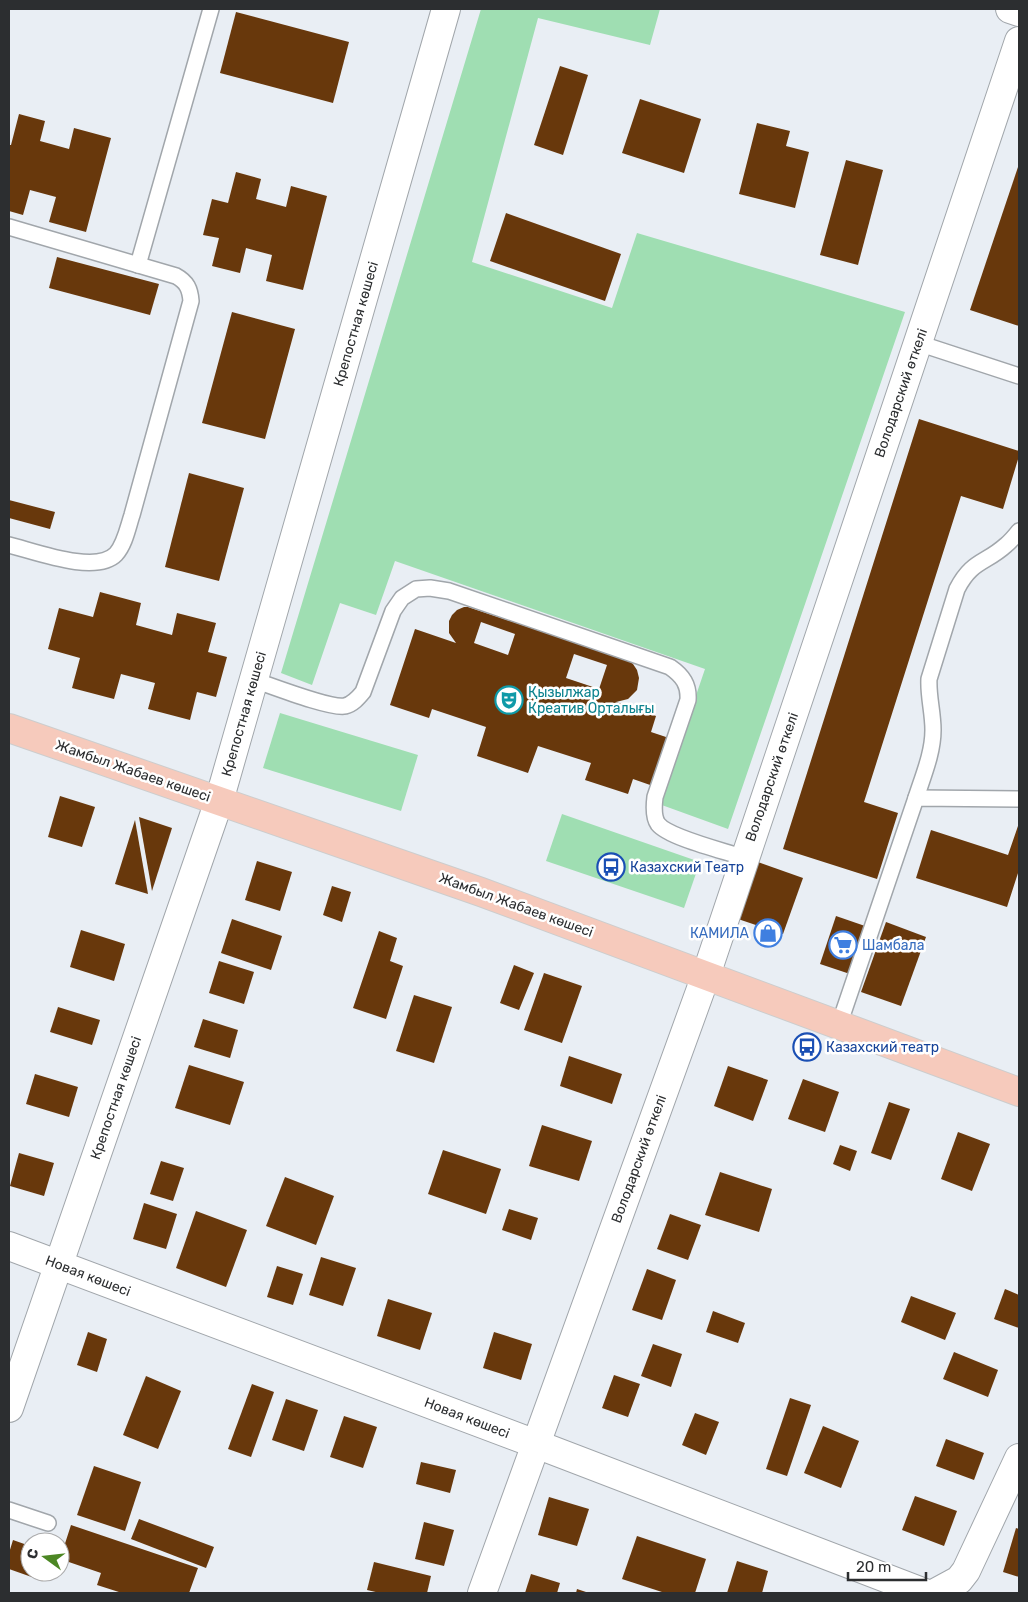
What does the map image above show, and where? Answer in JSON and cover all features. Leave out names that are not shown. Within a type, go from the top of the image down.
[{"type":"main road","name":"Жамбыл Жабаев көшесі","points":[[9,728],[481,892],[1019,1092]]},
{"type":"street","name":"Крепостная көшесі","points":[[9,1408],[219,801],[446,9]]},
{"type":"street","points":[[1010,9],[1019,12]]},
{"type":"street","name":"Володарский өткелі","points":[[482,1593],[706,975],[1019,41]]},
{"type":"street","name":"Новая көшесі","points":[[9,1246],[536,1444],[925,1593]]},
{"type":"street","points":[[935,1593],[959,1580],[966,1572],[1016,1472]]},
{"type":"lane","points":[[138,265],[211,9]]},
{"type":"lane","points":[[9,227],[176,276],[188,286],[191,301],[132,515],[120,549],[108,560],[94,563],[53,556],[9,545]]},
{"type":"lane","points":[[918,343],[1019,376]]},
{"type":"lane","points":[[839,1025],[931,752],[933,731],[932,711],[928,694],[929,679],[957,589],[964,576],[976,564],[1006,546],[1019,531]]},
{"type":"lane","points":[[254,680],[334,706],[349,704],[357,700],[363,692],[393,611],[402,598],[416,589],[430,588],[449,591],[670,667],[684,679],[688,689],[688,700],[655,797],[654,809],[657,822],[665,830],[677,836],[745,858]]},
{"type":"lane","points":[[916,798],[1019,799]]},
{"type":"lane","points":[[9,1510],[48,1524]]},
{"type":"green space","points":[[481,9],[660,9],[650,45],[538,18],[472,262],[612,308],[637,233],[905,312],[728,829],[659,804],[705,669],[395,561],[376,615],[340,603],[312,685],[281,673]]},
{"type":"green space","points":[[280,713],[418,755],[401,811],[263,768]]},
{"type":"green space","points":[[562,814],[700,862],[684,908],[546,861]]},
{"type":"building","points":[[236,12],[349,42],[333,103],[220,73]]},
{"type":"building","points":[[560,66],[588,75],[563,155],[534,145]]},
{"type":"building","points":[[640,99],[701,119],[684,173],[622,153]]},
{"type":"building","points":[[19,114],[45,121],[40,141],[69,149],[74,128],[111,138],[86,232],[49,222],[56,197],[30,190],[23,215],[9,211],[9,145],[11,145]]},
{"type":"building","points":[[757,123],[790,131],[786,146],[809,152],[795,208],[739,194]]},
{"type":"building","points":[[846,160],[883,170],[858,265],[820,255]]},
{"type":"building","points":[[1019,164],[1019,326],[970,310]]},
{"type":"building","points":[[236,172],[261,179],[256,199],[286,207],[291,186],[327,196],[303,290],[266,281],[272,255],[246,248],[240,273],[212,266],[219,238],[203,235],[212,199],[228,203]]},
{"type":"building","points":[[506,213],[621,254],[605,301],[490,261]]},
{"type":"building","points":[[57,257],[159,284],[150,315],[49,288]]},
{"type":"building","points":[[232,312],[295,329],[265,439],[202,423]]},
{"type":"building","points":[[919,419],[1019,451],[1019,456],[1003,509],[961,496],[864,802],[898,813],[877,879],[783,849]]},
{"type":"building","points":[[189,473],[244,488],[219,581],[165,567]]},
{"type":"building","points":[[9,500],[55,512],[50,529],[9,518]]},
{"type":"building","points":[[100,592],[141,603],[136,625],[172,635],[177,613],[216,623],[208,652],[227,657],[216,697],[197,692],[190,720],[148,709],[155,683],[121,674],[114,699],[72,688],[80,658],[48,649],[59,608],[93,617]]},
{"type":"building","name":"Қызылжар Креатив Орталығы","points":[[468,607],[630,661],[637,670],[639,678],[637,690],[628,699],[616,702],[656,716],[651,732],[669,738],[653,786],[633,779],[628,794],[585,780],[591,763],[538,746],[528,773],[477,756],[486,727],[432,709],[429,718],[390,705],[415,629],[456,643],[449,633],[449,621],[457,610]],"holes":[[[481,622],[515,634],[508,655],[474,643]],[[574,654],[607,665],[599,689],[566,678]]]},
{"type":"building","points":[[60,796],[95,807],[82,847],[48,837]]},
{"type":"building","points":[[139,817],[172,828],[152,891]]},
{"type":"building","points":[[135,820],[148,894],[115,884]]},
{"type":"building","points":[[1019,823],[1019,870],[1007,907],[916,878],[931,830],[1008,855]]},
{"type":"building","points":[[257,861],[292,872],[280,911],[245,900]]},
{"type":"building","points":[[758,862],[803,878],[783,934],[738,919]]},
{"type":"building","points":[[332,886],[351,892],[342,922],[323,915]]},
{"type":"building","name":"Шамбала","points":[[836,916],[865,926],[850,974],[820,964]]},
{"type":"building","points":[[232,919],[282,936],[271,970],[221,953]]},
{"type":"building","points":[[886,922],[926,937],[901,1006],[861,992]]},
{"type":"building","points":[[81,930],[125,944],[114,981],[70,967]]},
{"type":"building","points":[[379,931],[397,938],[390,961],[403,966],[386,1019],[353,1008]]},
{"type":"building","points":[[219,961],[254,972],[244,1004],[209,993]]},
{"type":"building","points":[[514,965],[534,973],[519,1010],[500,1003]]},
{"type":"building","points":[[544,973],[582,986],[562,1043],[524,1030]]},
{"type":"building","points":[[414,995],[452,1007],[434,1063],[396,1051]]},
{"type":"building","points":[[58,1007],[100,1020],[92,1045],[50,1032]]},
{"type":"building","points":[[203,1019],[238,1030],[230,1058],[194,1047]]},
{"type":"building","points":[[569,1056],[622,1074],[612,1104],[560,1086]]},
{"type":"building","points":[[189,1065],[244,1082],[230,1125],[175,1108]]},
{"type":"building","points":[[728,1066],[768,1080],[753,1121],[714,1106]]},
{"type":"building","points":[[35,1074],[78,1087],[69,1117],[26,1104]]},
{"type":"building","points":[[803,1079],[839,1092],[825,1132],[788,1119]]},
{"type":"building","points":[[889,1102],[910,1109],[891,1160],[871,1153]]},
{"type":"building","points":[[542,1125],[592,1141],[579,1181],[529,1166]]},
{"type":"building","points":[[958,1132],[990,1144],[972,1191],[941,1179]]},
{"type":"building","points":[[840,1145],[857,1151],[850,1171],[833,1164]]},
{"type":"building","points":[[443,1150],[501,1169],[486,1214],[428,1194]]},
{"type":"building","points":[[19,1153],[54,1163],[44,1196],[10,1186]]},
{"type":"building","points":[[161,1161],[184,1168],[173,1201],[150,1194]]},
{"type":"building","points":[[720,1172],[772,1189],[759,1232],[705,1215]]},
{"type":"building","points":[[285,1177],[334,1196],[316,1245],[266,1226]]},
{"type":"building","points":[[144,1203],[177,1214],[166,1249],[133,1239]]},
{"type":"building","points":[[509,1209],[538,1218],[531,1240],[502,1230]]},
{"type":"building","points":[[196,1211],[247,1230],[226,1287],[176,1268]]},
{"type":"building","points":[[670,1214],[701,1225],[688,1260],[657,1249]]},
{"type":"building","points":[[321,1257],[356,1268],[343,1306],[309,1295]]},
{"type":"building","points":[[277,1266],[303,1274],[293,1305],[267,1297]]},
{"type":"building","points":[[647,1269],[676,1280],[662,1320],[632,1310]]},
{"type":"building","points":[[1005,1289],[1019,1295],[1019,1328],[994,1319]]},
{"type":"building","points":[[911,1296],[956,1313],[945,1340],[901,1322]]},
{"type":"building","points":[[388,1299],[432,1313],[420,1350],[377,1336]]},
{"type":"building","points":[[713,1311],[745,1323],[738,1343],[706,1332]]},
{"type":"building","points":[[88,1332],[107,1339],[97,1372],[77,1365]]},
{"type":"building","points":[[494,1332],[532,1344],[521,1380],[483,1368]]},
{"type":"building","points":[[653,1344],[682,1354],[671,1387],[641,1376]]},
{"type":"building","points":[[954,1352],[998,1370],[988,1397],[943,1379]]},
{"type":"building","points":[[614,1375],[640,1384],[628,1417],[602,1408]]},
{"type":"building","points":[[146,1376],[181,1391],[158,1449],[123,1435]]},
{"type":"building","points":[[252,1384],[274,1392],[251,1457],[228,1449]]},
{"type":"building","points":[[790,1398],[811,1405],[787,1476],[766,1469]]},
{"type":"building","points":[[286,1399],[318,1410],[304,1451],[272,1440]]},
{"type":"building","points":[[695,1413],[719,1422],[706,1455],[682,1445]]},
{"type":"building","points":[[344,1416],[377,1427],[363,1468],[330,1457]]},
{"type":"building","points":[[823,1426],[859,1441],[841,1488],[804,1473]]},
{"type":"building","points":[[946,1439],[984,1453],[974,1480],[936,1466]]},
{"type":"building","points":[[421,1462],[456,1470],[450,1493],[416,1484]]},
{"type":"building","points":[[94,1466],[141,1482],[125,1531],[77,1515]]},
{"type":"building","points":[[915,1496],[957,1511],[944,1546],[902,1530]]},
{"type":"building","points":[[549,1497],[589,1509],[577,1546],[538,1535]]},
{"type":"building","points":[[139,1519],[214,1547],[206,1568],[131,1539]]},
{"type":"building","points":[[424,1522],[454,1530],[444,1566],[415,1559]]},
{"type":"building","points":[[71,1525],[198,1568],[189,1593],[122,1593],[97,1585],[101,1573],[70,1562],[69,1532]]},
{"type":"building","points":[[1016,1528],[1019,1529],[1019,1577],[1003,1572]]},
{"type":"building","points":[[637,1536],[706,1559],[695,1593],[665,1593],[622,1579]]},
{"type":"building","points":[[13,1540],[20,1542],[20,1573],[9,1569],[9,1553]]},
{"type":"building","points":[[737,1561],[768,1571],[762,1593],[727,1593]]},
{"type":"building","points":[[374,1562],[431,1576],[427,1593],[380,1593],[367,1590]]},
{"type":"building","points":[[531,1574],[560,1583],[557,1593],[525,1593]]},
{"type":"building","points":[[577,1589],[589,1593],[576,1593]]},
{"type":"place","name":"Қызылжар Креатив Орталығы","points":[[509,700]]},
{"type":"place","name":"Казахский Театр","points":[[611,867]]},
{"type":"place","name":"КАМИЛА","points":[[768,933]]},
{"type":"place","name":"Шамбала","points":[[843,945]]},
{"type":"place","name":"Казахский театр","points":[[807,1047]]}]
